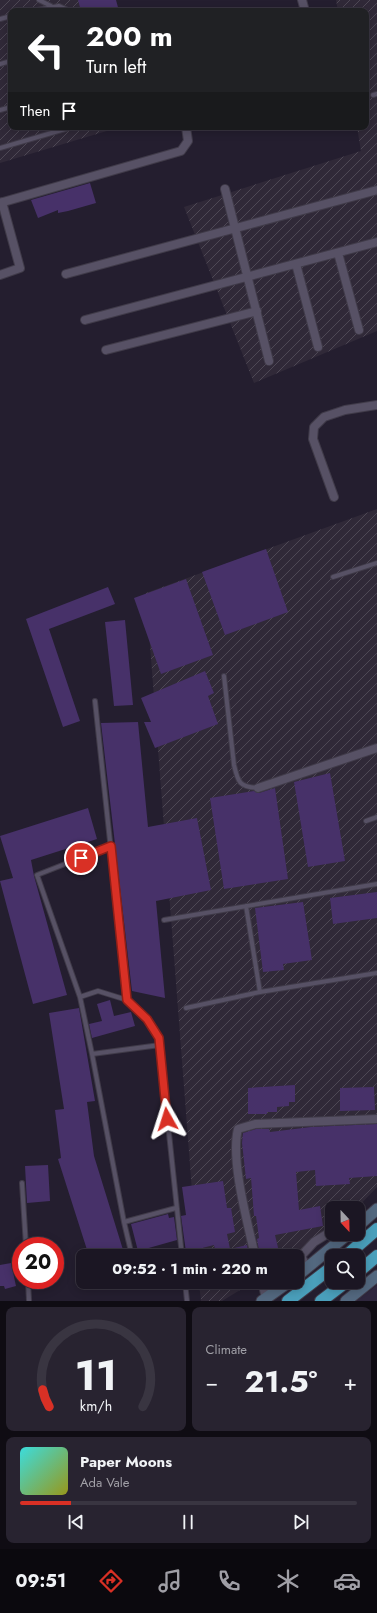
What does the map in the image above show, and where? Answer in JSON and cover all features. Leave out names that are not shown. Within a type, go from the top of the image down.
[{"type":"highway","points":[[354,1249],[377,1229]]},
{"type":"highway","points":[[365,1266],[377,1256]]},
{"type":"highway","points":[[288,1301],[325,1273]]},
{"type":"highway","points":[[322,1301],[337,1289]]},
{"type":"street","points":[[0,276],[20,268],[1,202],[181,152],[188,141],[186,130]]},
{"type":"street","points":[[225,189],[269,361]]},
{"type":"street","points":[[66,274],[377,190]]},
{"type":"street","points":[[85,320],[377,242]]},
{"type":"street","points":[[338,252],[359,330]]},
{"type":"street","points":[[296,264],[318,347]]},
{"type":"street","points":[[106,350],[257,311]]},
{"type":"street","points":[[334,497],[313,439],[314,427],[324,417],[345,410],[377,405]]},
{"type":"street","points":[[258,788],[377,748]]},
{"type":"street","points":[[253,1249],[245,1213],[237,1162],[235,1141],[238,1129],[255,1124],[377,1119]]},
{"type":"street","points":[[365,1220],[377,1209]]},
{"type":"street","points":[[304,1270],[307,1268],[339,1242],[332,1235],[327,1234],[314,1242],[301,1256],[307,1268]]},
{"type":"street","points":[[346,1301],[377,1276]]},
{"type":"street","points":[[263,1289],[264,1300],[279,1289]]},
{"type":"lane","points":[[39,0],[51,6]]},
{"type":"lane","points":[[43,8],[51,6],[66,8]]},
{"type":"lane","points":[[0,148],[62,130]]},
{"type":"lane","points":[[333,577],[377,563]]},
{"type":"lane","points":[[224,676],[234,765],[237,777],[246,788],[258,788]]},
{"type":"lane","points":[[95,701],[127,1000]]},
{"type":"lane","points":[[366,822],[377,817]]},
{"type":"lane","points":[[111,846],[37,875],[80,997],[130,1249]]},
{"type":"lane","points":[[164,920],[377,884]]},
{"type":"lane","points":[[246,906],[260,992]]},
{"type":"lane","points":[[186,1008],[260,992],[377,973]]},
{"type":"lane","points":[[80,997],[98,991],[127,1000],[147,1019],[159,1038],[181,1249]]},
{"type":"lane","points":[[92,1054],[160,1045]]},
{"type":"lane","points":[[22,1183],[25,1237]]},
{"type":"lane","points":[[124,1222],[176,1208]]},
{"type":"lane","points":[[28,1289],[29,1301]]},
{"type":"lane","points":[[186,1289],[187,1301]]},
{"type":"shaded area","points":[[0,0],[109,0],[111,8],[8,8],[8,130],[110,130],[0,163]]},
{"type":"shaded area","points":[[336,0],[377,0],[377,331],[254,383],[184,207],[361,151],[358,130],[369,130],[369,8],[337,8]]},
{"type":"shaded area","points":[[377,509],[377,1187],[364,1201],[325,1201],[325,1237],[304,1250],[196,1249],[146,593]]},
{"type":"shaded area","points":[[377,1285],[377,1301],[356,1301]]},
{"type":"shaded area","points":[[200,1289],[242,1289],[222,1301],[201,1301]]},
{"type":"building","points":[[78,0],[116,0],[118,8],[80,8]]},
{"type":"building","points":[[90,183],[96,203],[58,213],[58,210],[38,218],[31,200]]},
{"type":"building","points":[[266,549],[288,612],[225,635],[202,572]]},
{"type":"building","points":[[186,579],[213,655],[161,674],[134,598]]},
{"type":"building","points":[[108,587],[115,604],[49,629],[80,721],[63,727],[26,619]]},
{"type":"building","points":[[125,620],[133,705],[114,706],[105,622]]},
{"type":"building","points":[[205,671],[214,693],[208,696],[218,724],[155,748],[144,722],[151,722],[141,698]]},
{"type":"building","points":[[138,722],[148,827],[197,818],[211,890],[156,901],[165,998],[132,991],[101,723]]},
{"type":"building","points":[[330,773],[345,861],[308,867],[294,782]]},
{"type":"building","points":[[275,788],[288,879],[224,889],[210,798],[254,791],[259,793]]},
{"type":"building","points":[[88,808],[97,839],[31,860],[34,876],[67,995],[33,1004],[0,881],[13,878],[0,836]]},
{"type":"building","points":[[377,892],[377,918],[333,924],[330,898]]},
{"type":"building","points":[[303,902],[312,960],[283,964],[284,970],[263,972],[255,908]]},
{"type":"building","points":[[110,1000],[114,1016],[131,1012],[135,1026],[92,1038],[89,1024],[102,1021],[97,1004]]},
{"type":"building","points":[[79,1008],[95,1101],[87,1102],[94,1156],[123,1249],[87,1249],[58,1159],[61,1158],[55,1110],[64,1109],[49,1013]]},
{"type":"building","points":[[295,1085],[295,1102],[289,1102],[289,1106],[277,1107],[277,1112],[267,1112],[267,1114],[248,1114],[248,1088]]},
{"type":"building","points":[[374,1087],[375,1110],[340,1111],[340,1088]]},
{"type":"building","points":[[377,1124],[377,1176],[349,1178],[350,1184],[316,1186],[315,1170],[296,1172],[299,1210],[320,1206],[323,1226],[275,1235],[278,1249],[259,1249],[257,1239],[259,1238],[256,1216],[254,1216],[251,1178],[246,1179],[242,1143],[243,1133],[256,1129],[269,1129],[270,1132],[311,1127]]},
{"type":"building","points":[[48,1165],[50,1201],[27,1203],[25,1166]]},
{"type":"building","points":[[223,1181],[227,1208],[231,1208],[235,1232],[227,1234],[230,1249],[215,1249],[214,1245],[198,1249],[186,1249],[181,1216],[186,1215],[182,1187]]},
{"type":"building","points":[[168,1214],[169,1218],[174,1217],[177,1240],[145,1249],[137,1249],[131,1224]]},
{"type":"building","points":[[247,1245],[248,1249],[230,1249]]},
{"type":"building","points":[[11,1263],[12,1287],[5,1289],[4,1286],[0,1286],[0,1265]]},
{"type":"route","points":[[81,858],[111,846],[127,1000],[147,1019],[159,1038],[167,1119]]}]
